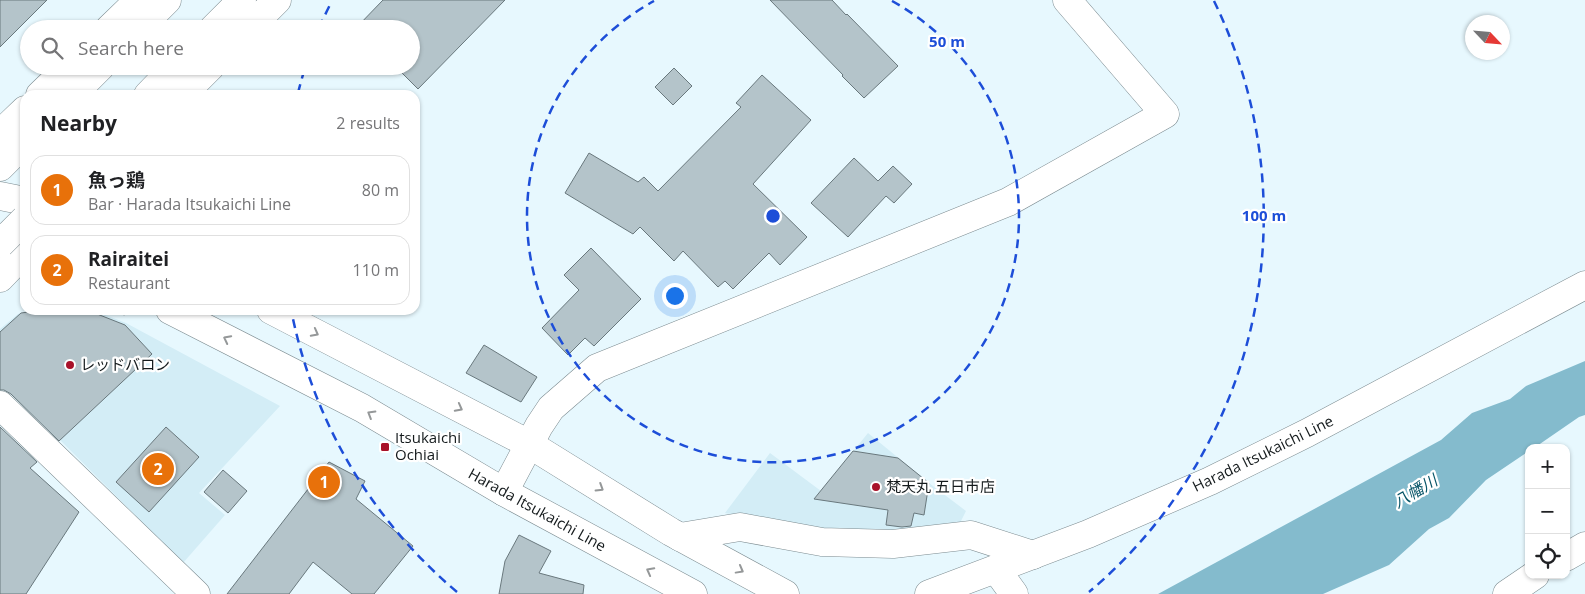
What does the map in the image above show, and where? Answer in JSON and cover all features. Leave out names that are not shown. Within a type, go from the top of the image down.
[{"type":"main road","points":[[118,20],[139,0]]},
{"type":"main road","points":[[147,20],[167,0]]},
{"type":"main road","points":[[222,20],[242,0]]},
{"type":"main road","points":[[257,20],[277,0]]},
{"type":"main road","points":[[504,492],[551,408],[597,368],[1008,202],[1165,114],[1067,0]]},
{"type":"main road","points":[[45,90],[61,75]]},
{"type":"main road","points":[[77,90],[92,75]]},
{"type":"main road","points":[[153,90],[167,75]]},
{"type":"main road","points":[[187,90],[202,75]]},
{"type":"main road","points":[[0,134],[20,115]]},
{"type":"main road","points":[[0,168],[20,147]]},
{"type":"main road","points":[[0,196],[20,200]]},
{"type":"main road","points":[[0,219],[20,231]]},
{"type":"main road","points":[[0,244],[20,224]]},
{"type":"main road","points":[[0,278],[20,257]]},
{"type":"main road","name":"Harada Itsukaichi Line","points":[[928,594],[1007,584],[1033,555],[1088,534],[1210,481],[1307,433],[1585,285]]},
{"type":"main road","name":"Harada Itsukaichi Line","points":[[180,315],[362,408],[504,492],[693,594]]},
{"type":"main road","points":[[281,315],[530,444],[680,537],[785,594]]},
{"type":"main road","points":[[0,405],[196,594]]},
{"type":"main road","points":[[680,537],[740,527],[822,542],[893,544],[972,535],[1033,555]]},
{"type":"main road","points":[[1570,555],[1585,546]]},
{"type":"main road","points":[[1507,594],[1529,579]]},
{"type":"shaded area","points":[[18,314],[106,315],[126,323],[280,406],[199,493],[225,515],[183,563],[0,380],[0,329]]},
{"type":"shaded area","points":[[868,433],[966,511],[959,525],[881,533],[821,529],[725,513],[770,453],[821,491]]},
{"type":"water","name":"八幡川","points":[[1585,361],[1585,415],[1579,417],[1540,444],[1525,444],[1525,454],[1486,480],[1449,518],[1429,529],[1389,565],[1323,594],[1158,594],[1441,440],[1472,413],[1510,399],[1526,386]]},
{"type":"building","points":[[0,0],[47,0],[27,20],[20,20],[20,27],[0,47]]},
{"type":"building","points":[[383,0],[505,0],[418,89],[404,75],[420,75],[420,20],[364,20]]},
{"type":"building","points":[[770,0],[832,0],[898,66],[864,98]]},
{"type":"building","points":[[674,68],[692,86],[673,105],[655,87]]},
{"type":"building","points":[[762,75],[811,120],[753,184],[807,237],[780,265],[769,253],[733,289],[725,281],[718,287],[683,251],[674,261],[640,227],[633,234],[565,193],[589,153],[638,182],[644,177],[658,191],[741,107],[736,103]]},
{"type":"building","points":[[854,158],[878,181],[893,166],[912,184],[894,203],[886,196],[848,237],[811,203]]},
{"type":"building","points":[[591,248],[641,299],[594,346],[585,338],[568,355],[542,328],[579,290],[564,275]]},
{"type":"building","name":"レッドバロン","points":[[20,314],[100,315],[125,325],[152,354],[59,441],[11,394],[0,390],[0,332]]},
{"type":"building","points":[[484,345],[537,377],[521,402],[466,373]]},
{"type":"building","points":[[0,427],[37,462],[30,468],[79,512],[26,594],[0,594]]},
{"type":"building","points":[[166,427],[199,457],[149,512],[116,482]]},
{"type":"building","name":"梵天丸 五日市店","points":[[853,451],[898,458],[929,483],[924,515],[914,513],[911,526],[886,525],[888,510],[814,499]]},
{"type":"building","points":[[329,462],[365,481],[356,499],[413,546],[374,594],[352,594],[313,562],[289,594],[227,594]]},
{"type":"building","points":[[223,470],[247,491],[228,513],[204,492]]},
{"type":"building","points":[[519,535],[551,551],[539,573],[584,585],[583,594],[499,594],[505,561]]},
{"type":"place","name":"レッドバロン","points":[[70,365]]},
{"type":"place","name":"Itsukaichi Ochiai","points":[[385,447]]},
{"type":"place","name":"Rairaitei","points":[[158,469]]},
{"type":"place","name":"魚っ鶏","points":[[324,482]]},
{"type":"place","name":"梵天丸 五日市店","points":[[876,487]]}]
